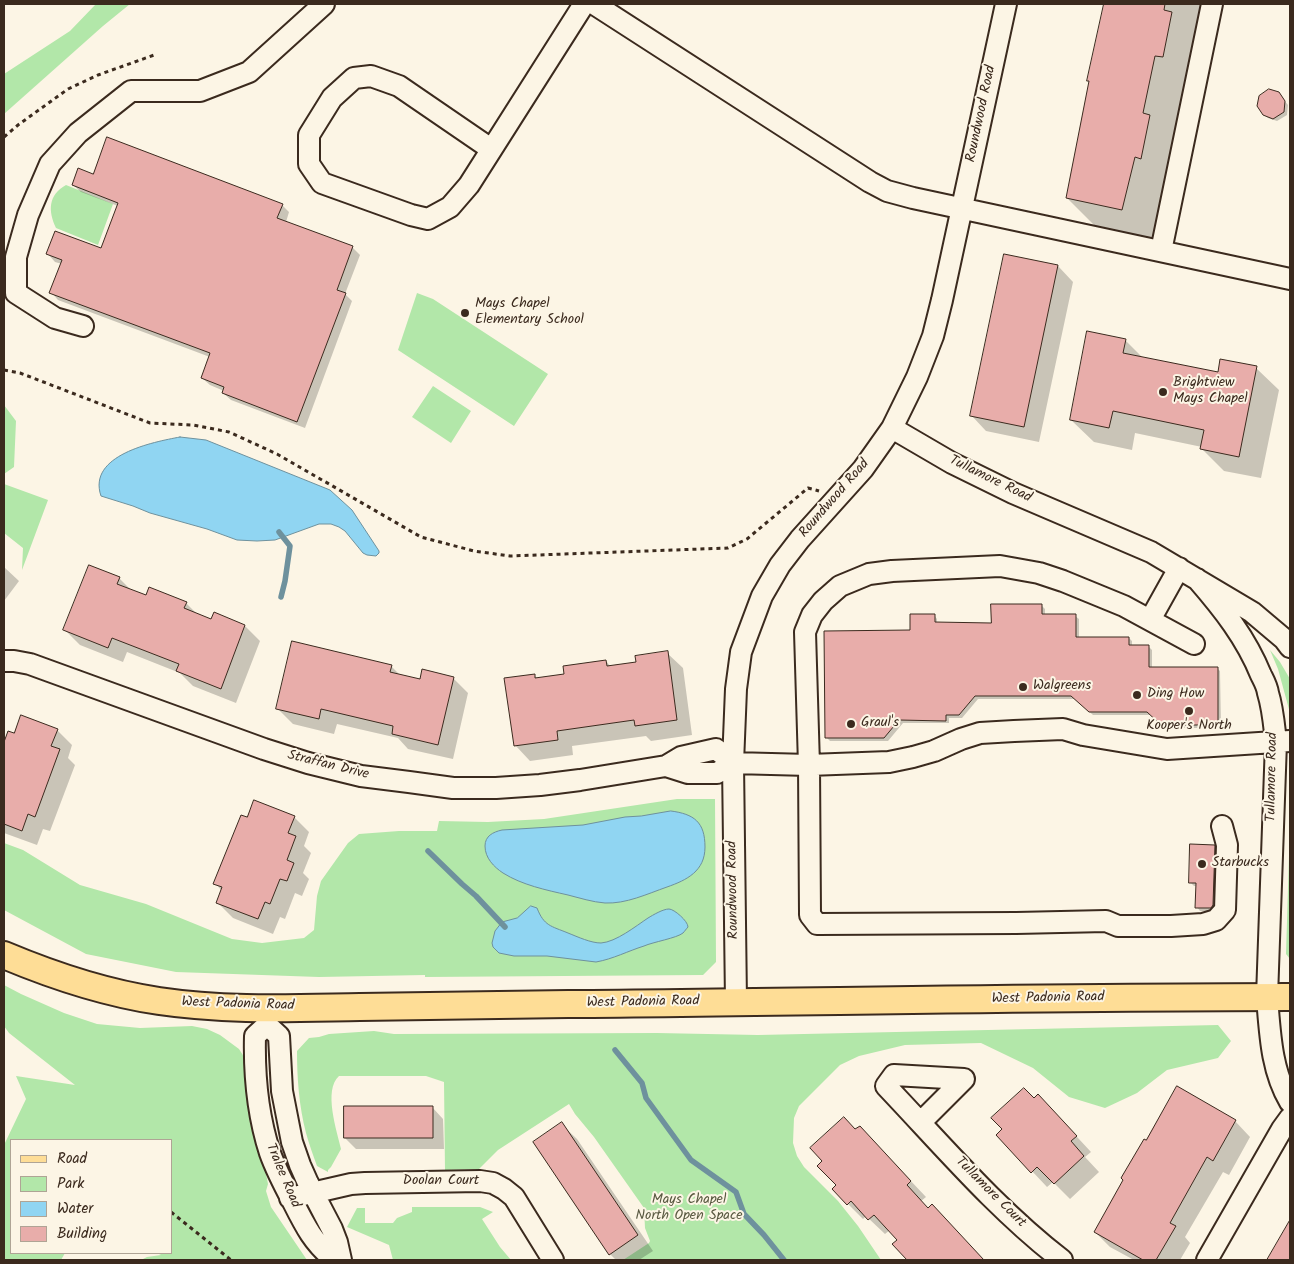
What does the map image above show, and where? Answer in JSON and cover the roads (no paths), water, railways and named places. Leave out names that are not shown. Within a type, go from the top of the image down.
[{"type":"main road","name":"West Padonia Road","points":[[4,955],[80,984],[118,994],[267,1017],[736,1002],[1279,997]]},
{"type":"street","points":[[83,326],[55,318],[16,293],[16,257],[28,215],[50,164],[78,133],[131,91],[200,91],[249,72],[324,4]]},
{"type":"street","points":[[491,149],[399,86],[371,76],[354,78],[332,98],[308,135],[309,164],[322,183],[428,219],[450,206],[469,185],[584,4]]},
{"type":"street","points":[[594,4],[870,182],[887,191],[912,198],[1290,278]]},
{"type":"street","name":"Roundwood Road","points":[[736,1002],[733,763],[736,689],[741,652],[762,596],[780,565],[800,539],[863,469],[892,428],[917,377],[933,336],[942,300],[1006,4]]},
{"type":"street","points":[[1161,251],[1212,4]]},
{"type":"street","name":"Tullamore Road","points":[[892,428],[960,468],[1013,493],[1151,552],[1252,612],[1290,647]]},
{"type":"street","points":[[1194,644],[1124,606],[1063,581],[1040,573],[1000,566],[892,571],[869,574],[840,586],[822,601],[812,615],[805,632],[809,765],[810,915],[817,924],[1106,922],[1118,926],[1203,924],[1216,920],[1224,910],[1227,845],[1222,826]]},
{"type":"street","points":[[1150,620],[1179,568]]},
{"type":"street","name":"Tullamore Road","points":[[1197,579],[1220,605],[1255,658],[1268,690],[1283,742],[1279,997]]},
{"type":"street","name":"Straffan Drive","points":[[4,661],[30,664],[264,750],[308,764],[361,776],[453,788],[496,788],[580,780],[666,766],[688,774],[717,774],[733,763]]},
{"type":"street","points":[[733,763],[809,765],[888,762],[934,751],[980,733],[1063,729],[1083,735],[1167,748],[1283,742]]},
{"type":"street","points":[[1279,997],[1270,1039],[1276,1069],[1283,1090],[1290,1102]]},
{"type":"street","name":"Tralee Road","points":[[335,1260],[316,1243],[306,1228],[270,1154],[261,1118],[255,1062],[255,1036],[267,1017],[279,1036],[282,1091],[292,1142],[300,1165],[332,1229],[337,1242],[340,1260]]},
{"type":"street","points":[[1207,1260],[1290,1118]]},
{"type":"street","name":"Tullamore Court","points":[[921,1122],[1006,1211],[1042,1245],[1062,1260]]},
{"type":"street","name":"Doolan Court","points":[[290,1198],[351,1184],[493,1183],[504,1189],[514,1198],[553,1260]]},
{"type":"water","points":[[180,437],[206,440],[330,490],[352,510],[379,553],[376,556],[363,553],[345,531],[331,524],[319,524],[275,540],[237,540],[101,496],[99,482],[104,470],[113,461],[139,447]]},
{"type":"water","points":[[671,811],[686,814],[700,825],[703,831],[705,847],[702,862],[688,878],[621,902],[595,902],[526,884],[496,868],[488,858],[485,850],[485,843],[488,837],[502,830],[583,825]]},
{"type":"water","points":[[531,906],[537,908],[542,919],[553,927],[597,943],[607,942],[619,937],[658,912],[667,909],[677,913],[686,922],[688,927],[676,937],[648,944],[596,962],[547,956],[514,956],[499,953],[492,943],[495,931],[502,922],[517,918]]},
{"type":"waterway","points":[[279,532],[290,546],[281,597]]},
{"type":"waterway","points":[[428,851],[476,896],[505,927]]},
{"type":"waterway","points":[[615,1050],[642,1083],[646,1098],[691,1160],[736,1192],[744,1214],[784,1260]]},
{"type":"place","name":"Mays Chapel Elementary School","points":[[465,313]]},
{"type":"place","name":"Brightview Mays Chapel","points":[[1163,392]]},
{"type":"place","name":"Walgreens","points":[[1023,687]]},
{"type":"place","name":"Ding How","points":[[1137,695]]},
{"type":"place","name":"Kooper's North","points":[[1189,711]]},
{"type":"place","name":"Graul's","points":[[851,724]]},
{"type":"place","name":"Starbucks","points":[[1202,864]]},
{"type":"park label","name":"Mays Chapel North Open Space","points":[[689,1210]]}]
